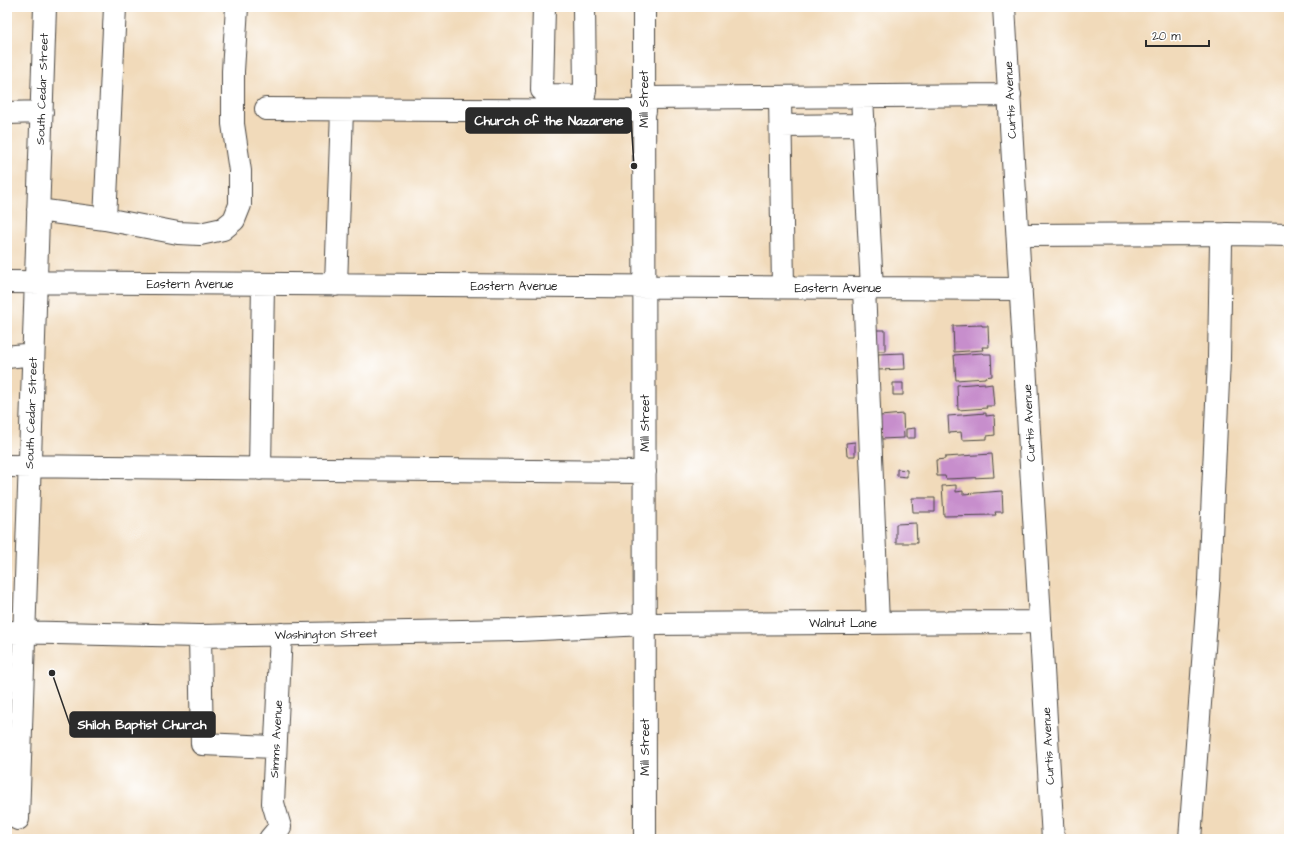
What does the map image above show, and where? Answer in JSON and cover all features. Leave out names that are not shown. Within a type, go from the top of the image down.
[{"type":"street","name":"South Cedar Street","points":[[18,819],[16,632],[30,466],[45,7]]},
{"type":"street","points":[[105,219],[116,7]]},
{"type":"street","points":[[38,210],[105,219],[178,233],[200,234],[223,229],[234,220],[240,205],[240,171],[234,124],[234,71],[237,7]]},
{"type":"street","points":[[544,7],[542,90],[550,95],[584,96],[584,7]]},
{"type":"street","name":"Mill Street","points":[[644,7],[645,839]]},
{"type":"street","name":"Curtis Avenue","points":[[1004,7],[1053,839]]},
{"type":"street","points":[[266,109],[342,110],[644,104],[780,97],[1010,95]]},
{"type":"street","points":[[862,96],[878,623]]},
{"type":"street","points":[[780,97],[783,287]]},
{"type":"street","points":[[336,285],[342,110]]},
{"type":"street","points":[[7,113],[42,112]]},
{"type":"street","points":[[781,126],[864,125]]},
{"type":"street","points":[[1190,839],[1209,581],[1219,359],[1221,243],[1226,234]]},
{"type":"street","points":[[1018,235],[1289,235]]},
{"type":"street","name":"Eastern Avenue","points":[[7,282],[1021,289]]},
{"type":"street","points":[[260,468],[263,284]]},
{"type":"street","points":[[7,357],[33,354]]},
{"type":"street","points":[[7,466],[645,472]]},
{"type":"street","name":"Walnut Lane","points":[[645,624],[1040,622]]},
{"type":"street","name":"Washington Street","points":[[16,632],[200,636],[520,630],[645,624]]},
{"type":"street","name":"Simms Avenue","points":[[270,839],[280,827],[273,803],[281,634]]},
{"type":"street","points":[[200,636],[202,744],[275,747]]},
{"type":"building","points":[[953,326],[988,326],[989,347],[982,347],[983,350],[954,352]]},
{"type":"building","points":[[868,330],[885,330],[885,351],[868,351]]},
{"type":"building","points":[[904,353],[905,369],[878,370],[878,354]]},
{"type":"building","points":[[982,353],[991,354],[992,376],[985,378],[956,380],[954,355]]},
{"type":"building","points":[[893,383],[903,383],[903,395],[893,395]]},
{"type":"building","points":[[985,383],[985,385],[992,384],[994,406],[986,406],[987,408],[958,410],[957,385]]},
{"type":"building","points":[[986,413],[986,416],[994,415],[995,435],[987,436],[987,439],[962,440],[961,432],[949,433],[948,416]]},
{"type":"building","points":[[903,414],[904,438],[881,439],[880,416]]},
{"type":"building","points":[[915,428],[915,438],[906,438],[906,429]]},
{"type":"building","points":[[855,442],[855,456],[847,456],[846,443]]},
{"type":"building","points":[[992,454],[994,477],[946,479],[945,476],[937,476],[936,460],[945,459],[945,457]]},
{"type":"building","points":[[897,469],[907,470],[907,477],[897,476]]},
{"type":"building","points":[[956,485],[956,492],[963,491],[963,494],[1002,491],[1003,512],[995,512],[996,515],[944,516],[942,486]]},
{"type":"building","points":[[912,498],[935,498],[935,512],[913,512]]},
{"type":"building","points":[[916,523],[917,543],[896,543],[896,524]]},
{"type":"place","name":"Church of the Nazarene","points":[[634,166]]},
{"type":"place","name":"Shiloh Baptist Church","points":[[52,673]]}]
